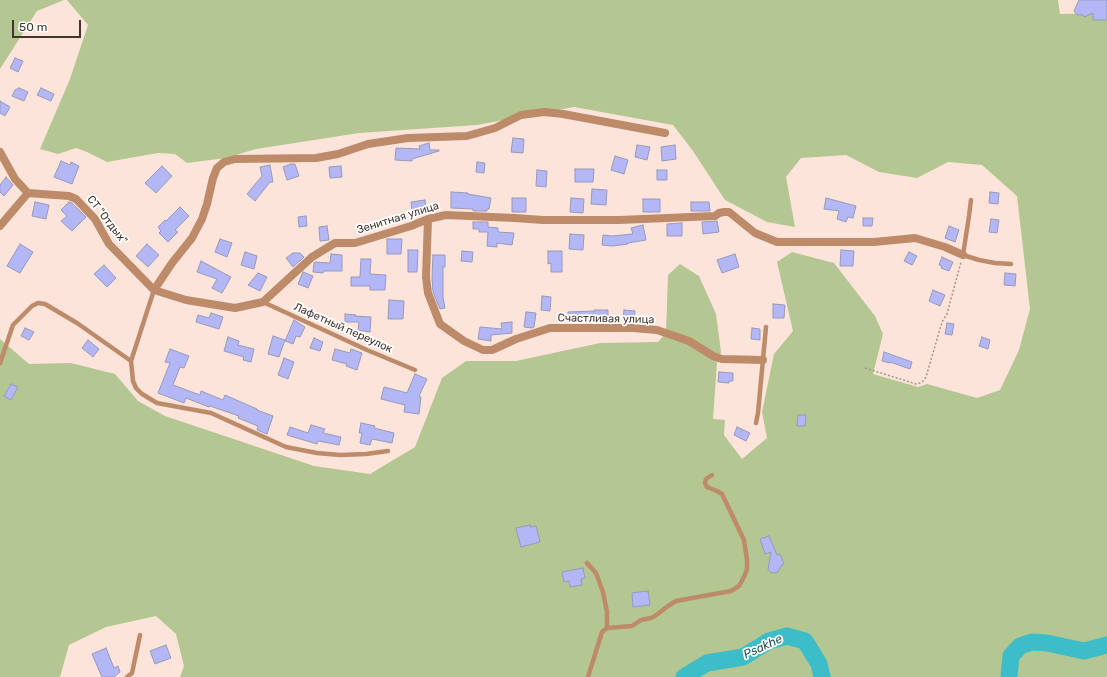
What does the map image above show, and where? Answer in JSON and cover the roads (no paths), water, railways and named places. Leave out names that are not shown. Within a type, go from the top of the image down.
[{"type":"street","points":[[263,302],[235,308],[186,300],[154,290],[192,238],[202,219],[217,168],[224,162],[235,159],[316,158],[338,154],[368,144],[408,138],[467,136],[495,128],[521,115],[544,112],[563,114],[665,133]]},
{"type":"street","points":[[0,152],[15,180],[28,193],[0,226]]},
{"type":"street","name":"СТ \"Отдых\"","points":[[28,193],[69,196],[76,199],[95,219],[109,244],[154,290]]},
{"type":"street","name":"Зенитная улица","points":[[263,302],[312,257],[335,243],[355,243],[428,219],[446,215],[543,220],[619,220],[715,216],[722,212],[729,212],[755,233],[777,242],[874,242],[915,238],[963,254]]},
{"type":"street","name":"Счастливая улица","points":[[428,219],[427,288],[440,324],[464,341],[483,350],[492,350],[516,339],[550,328],[633,328],[657,330],[689,341],[713,356],[722,359],[763,360]]},
{"type":"lane","points":[[971,200],[970,216],[963,254],[979,260],[1011,264]]},
{"type":"lane","points":[[154,290],[131,361],[132,380],[136,388],[142,394],[157,403],[211,413],[286,447],[317,453],[340,455],[388,451]]},
{"type":"lane","name":"Лафетный переулок","points":[[263,302],[367,350],[415,370]]},
{"type":"lane","points":[[0,363],[13,325],[32,306],[38,303],[45,304],[77,323],[131,361]]},
{"type":"lane","points":[[756,422],[766,327]]},
{"type":"lane","points":[[588,677],[602,632],[607,628],[632,626],[641,620],[651,618],[676,601],[731,591],[739,586],[747,569],[744,540],[722,494],[707,487],[705,483],[706,479],[712,475]]},
{"type":"lane","points":[[587,563],[596,573],[603,592],[607,612],[607,628]]},
{"type":"lane","points":[[127,677],[132,673],[140,636]]},
{"type":"waterway","name":"Psakhe","points":[[684,677],[707,663],[743,657],[769,641],[787,636],[805,641],[819,664],[822,677]]},
{"type":"waterway","name":"Psakhe","points":[[1009,677],[1011,656],[1020,646],[1032,642],[1047,643],[1084,651],[1107,645]]}]
